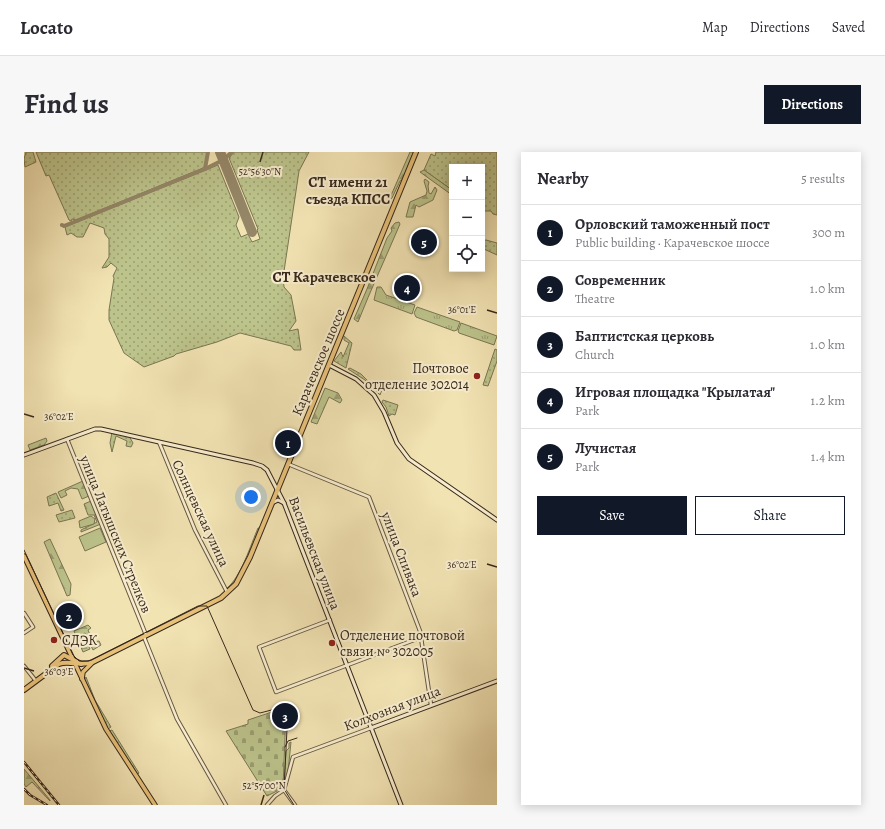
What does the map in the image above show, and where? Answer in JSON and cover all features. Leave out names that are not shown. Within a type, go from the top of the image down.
[{"type":"highway","name":"Карачевское шоссе","points":[[93,662],[228,593],[243,572],[416,152]]},
{"type":"highway","points":[[24,690],[48,671],[68,660],[81,664],[93,662]]},
{"type":"main road","points":[[329,364],[354,375],[375,394],[399,442],[412,459],[497,519]]},
{"type":"main road","points":[[24,455],[98,428],[260,465],[267,470],[277,488]]},
{"type":"main road","name":"Васильевская улица","points":[[277,488],[330,620],[401,805]]},
{"type":"main road","points":[[271,504],[278,500],[284,503]]},
{"type":"main road","points":[[24,556],[68,660],[82,680],[106,729],[154,805]]},
{"type":"main road","points":[[24,560],[65,649],[68,660]]},
{"type":"main road","points":[[78,674],[93,662]]},
{"type":"main road","points":[[82,680],[83,672],[93,662]]},
{"type":"main road","points":[[78,674],[104,730],[154,805]]},
{"type":"main road","name":"Колхозная улица","points":[[371,728],[497,681]]},
{"type":"street","name":"улица Латышских Стрелков","points":[[67,440],[177,719],[226,805]]},
{"type":"street","name":"Солнцевская улица","points":[[159,442],[196,530],[228,593]]},
{"type":"street","name":"улица Спивака","points":[[288,464],[369,497],[422,637],[431,705]]},
{"type":"street","points":[[24,613],[33,627],[24,633]]},
{"type":"street","points":[[330,620],[259,647],[276,692],[422,637]]},
{"type":"street","points":[[24,666],[36,681]]},
{"type":"street","name":"Колхозная улица","points":[[284,790],[287,786],[292,759],[295,756],[371,728]]},
{"type":"street","points":[[266,805],[284,790],[295,805]]},
{"type":"green space","points":[[26,152],[33,152],[36,162],[25,167],[24,159]]},
{"type":"green space","points":[[36,152],[207,152],[206,164],[203,168],[76,220],[72,219],[71,221],[69,220],[49,175],[46,176]]},
{"type":"green space","points":[[234,152],[309,152],[299,171],[283,278],[284,287],[291,295],[296,321],[289,331],[298,329],[301,350],[294,350],[291,346],[240,333],[217,342],[176,354],[144,367],[124,353],[109,320],[113,276],[117,268],[111,263],[107,267],[102,268],[109,257],[109,239],[105,234],[104,228],[90,223],[83,237],[77,237],[71,233],[67,235],[65,227],[218,165],[239,217],[236,225],[241,237],[248,234],[252,242],[260,239],[258,229],[229,158]]},
{"type":"green space","points":[[410,152],[414,152],[404,179],[400,181],[392,198],[389,200]]},
{"type":"green space","points":[[436,152],[497,152],[497,215],[493,214],[491,211],[485,211],[485,164],[449,164],[449,188],[424,170],[431,154],[435,156]]},
{"type":"green space","points":[[424,170],[449,188],[449,193],[420,172]]},
{"type":"green space","points":[[425,179],[429,182],[429,193],[431,194],[435,187],[437,190],[433,200],[419,207],[416,205],[413,217],[406,217],[410,202],[426,195],[427,191],[424,181]]},
{"type":"green space","points":[[399,222],[400,224],[358,322],[354,319],[387,238],[392,231],[391,228],[395,223]]},
{"type":"green space","points":[[485,240],[497,243],[497,255],[485,249]]},
{"type":"green space","points":[[377,287],[381,287],[386,295],[415,305],[412,314],[374,300]]},
{"type":"green space","points":[[417,307],[460,322],[457,330],[454,331],[416,317],[414,313]]},
{"type":"green space","points":[[461,323],[497,336],[494,345],[459,333],[458,331]]},
{"type":"green space","points":[[344,336],[352,343],[346,368],[334,361],[341,352],[343,357],[349,343],[344,340]]},
{"type":"green space","points":[[495,349],[497,350],[497,361],[488,386],[483,385]]},
{"type":"green space","points":[[350,368],[361,374],[374,387],[381,387],[382,384],[384,384],[380,395],[365,380],[348,369]]},
{"type":"green space","points":[[325,388],[338,393],[342,400],[340,403],[329,397],[317,424],[311,422]]},
{"type":"green space","points":[[383,400],[398,405],[395,415],[392,414],[389,416],[386,407],[382,402]]},
{"type":"green space","points":[[112,432],[129,436],[133,443],[131,447],[126,446],[127,441],[116,436],[112,452],[110,443]]},
{"type":"green space","points":[[46,438],[47,441],[44,445],[30,450],[28,445]]},
{"type":"green space","points":[[83,481],[89,496],[82,499],[78,489],[71,488],[65,491],[67,495],[61,498],[58,492]]},
{"type":"green space","points":[[56,493],[64,510],[61,511],[58,503],[49,506],[47,497]]},
{"type":"green space","points":[[91,501],[101,524],[81,532],[81,530],[97,522],[94,515],[88,515],[84,504]]},
{"type":"green space","points":[[72,510],[75,518],[59,522],[56,515]]},
{"type":"green space","points":[[91,516],[95,519],[94,524],[80,528],[79,521]]},
{"type":"green space","points":[[100,528],[106,542],[85,551],[79,537]]},
{"type":"green space","points":[[258,528],[260,528],[243,570],[228,590],[227,588],[237,576],[241,568]]},
{"type":"green space","points":[[50,539],[71,584],[70,595],[67,596],[44,542]]},
{"type":"green space","points":[[88,625],[91,628],[88,630],[93,642],[99,641],[101,645],[93,650],[85,633],[83,634],[90,649],[83,652],[74,631]]},
{"type":"green space","points":[[86,677],[95,700],[111,727],[108,729],[84,680]]},
{"type":"green space","points":[[275,711],[286,712],[283,788],[267,796],[226,731],[248,724],[248,720]]},
{"type":"green space","points":[[112,730],[139,773],[137,775],[109,731]]},
{"type":"green space","points":[[291,742],[288,772],[284,786],[286,751],[289,748],[289,743]]},
{"type":"green space","points":[[24,769],[50,801],[32,782],[26,787],[24,784]]},
{"type":"taxiway","points":[[205,169],[208,152]]},
{"type":"taxiway","points":[[62,225],[64,226],[205,169],[223,160],[232,152]]},
{"type":"runway","points":[[220,152],[252,232]]},
{"type":"tram line","points":[[24,550],[73,655],[79,661],[89,661],[198,606],[207,606],[253,710],[260,713],[283,707],[288,709],[284,789],[294,805]]},
{"type":"tram line","points":[[285,747],[288,741],[297,738]]},
{"type":"railway","points":[[24,762],[59,805]]},
{"type":"railway","points":[[24,789],[30,795],[47,805]]},
{"type":"place","name":"Лучистая","points":[[424,242]]},
{"type":"place","name":"Игровая площадка \"Крылатая\"","points":[[407,288]]},
{"type":"place","name":"Почтовое отделение 302014","points":[[477,376]]},
{"type":"place","name":"Орловский таможенный пост","points":[[288,443]]},
{"type":"place","name":"Современник","points":[[69,616]]},
{"type":"place","name":"СДЭК","points":[[54,640]]},
{"type":"place","name":"Отделение почтовой связи № 302005","points":[[332,643]]},
{"type":"place","name":"Баптистская церковь","points":[[285,716]]},
{"type":"district","name":"СТ имени 21 съезда КПСС","points":[[348,190]]},
{"type":"district","name":"СТ Карачевское","points":[[324,277]]}]
